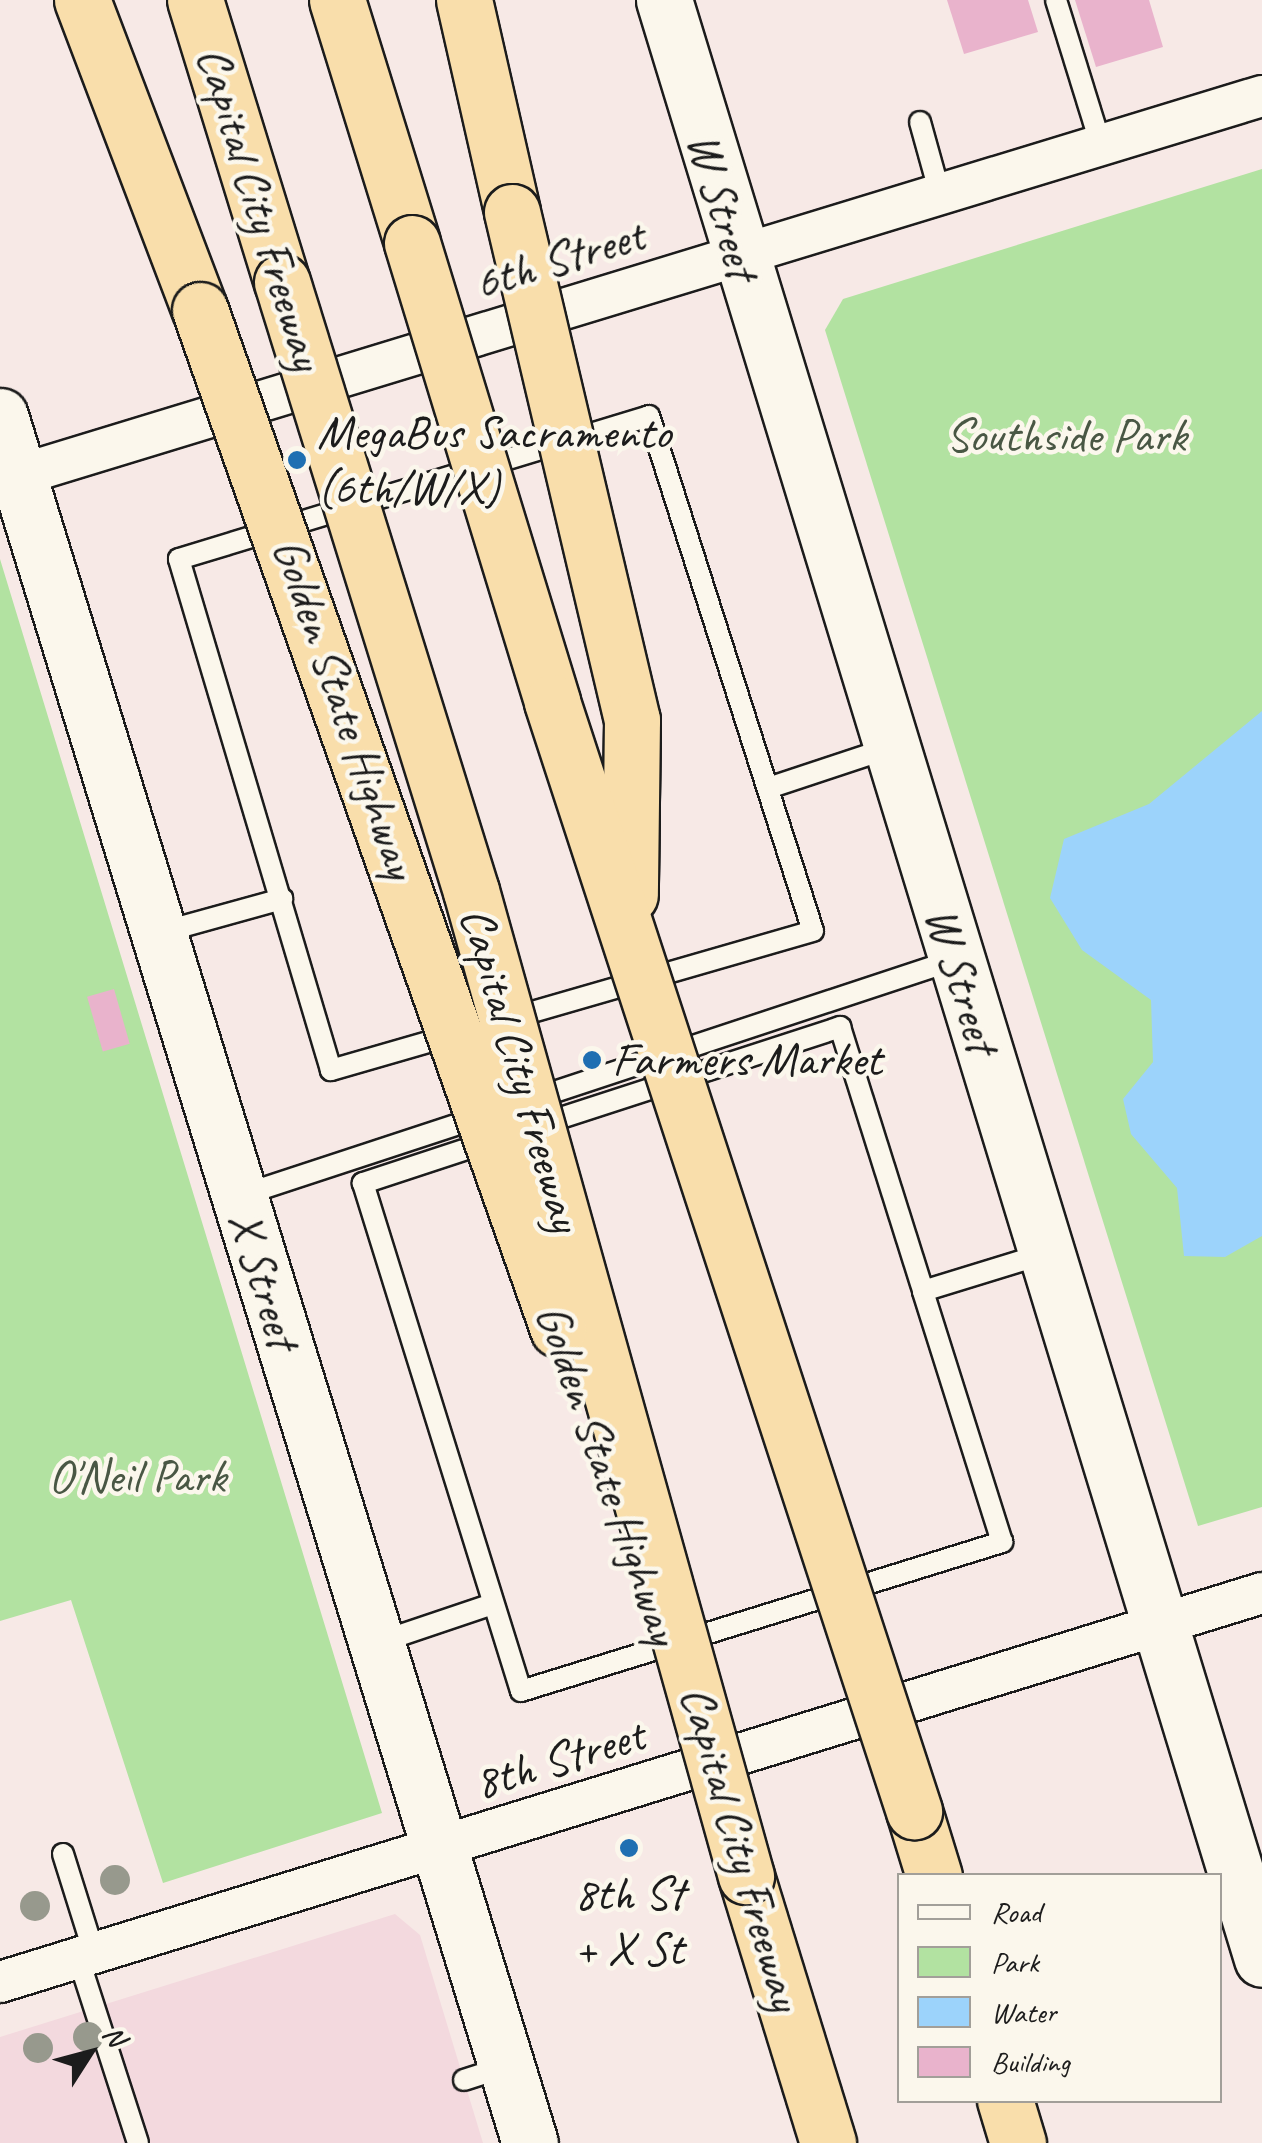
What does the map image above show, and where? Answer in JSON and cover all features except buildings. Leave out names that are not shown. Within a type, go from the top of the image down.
[{"type":"highway","name":"Golden State Highway","points":[[82,0],[200,310],[746,1876]]},
{"type":"highway","name":"Capital City Freeway","points":[[195,0],[472,890],[746,1876],[828,2143]]},
{"type":"highway","points":[[337,0],[630,943],[933,1873]]},
{"type":"highway","points":[[464,0],[632,720],[630,943]]},
{"type":"highway","points":[[1006,2103],[1018,2143]]},
{"type":"main road","name":"W Street","points":[[661,10],[1262,1958]]},
{"type":"main road","name":"X Street","points":[[0,416],[10,478],[159,933],[439,1849],[485,2073],[530,2143]]},
{"type":"street","name":"6th Street","points":[[10,478],[1262,96]]},
{"type":"street","name":"8th Street","points":[[0,1982],[1262,1594]]},
{"type":"lane","points":[[1056,0],[1101,145]]},
{"type":"lane","points":[[920,122],[940,194]]},
{"type":"lane","points":[[650,416],[813,931],[330,1070],[282,899],[179,560],[650,416]]},
{"type":"lane","points":[[768,788],[889,748]]},
{"type":"lane","points":[[159,933],[282,899]]},
{"type":"lane","points":[[239,1196],[956,960]]},
{"type":"lane","points":[[840,1027],[1002,1542],[521,1691],[494,1604],[363,1183],[840,1027]]},
{"type":"lane","points":[[923,1291],[1047,1253]]},
{"type":"lane","points":[[375,1644],[494,1604]]},
{"type":"lane","points":[[62,1854],[86,1955],[139,2119],[138,2143]]},
{"type":"shaded area","points":[[395,1914],[420,1935],[483,2143],[0,2143],[0,2037]]},
{"type":"green space","name":"Southside Park","points":[[1262,169],[1262,1507],[1198,1526],[825,330],[843,299]]},
{"type":"green space","name":"O'Neil Park","points":[[0,559],[382,1813],[163,1883],[71,1600],[0,1621]]},
{"type":"water","points":[[1262,711],[1262,1236],[1225,1257],[1184,1256],[1177,1188],[1131,1134],[1123,1099],[1153,1062],[1151,1000],[1082,950],[1050,898],[1064,839],[1149,804]]},
{"type":"place","name":"MegaBus Sacramento (6th/W/X)","points":[[297,460]]},
{"type":"place","name":"Farmers Market","points":[[592,1060]]},
{"type":"place","name":"8th St + X St","points":[[629,1848]]}]
